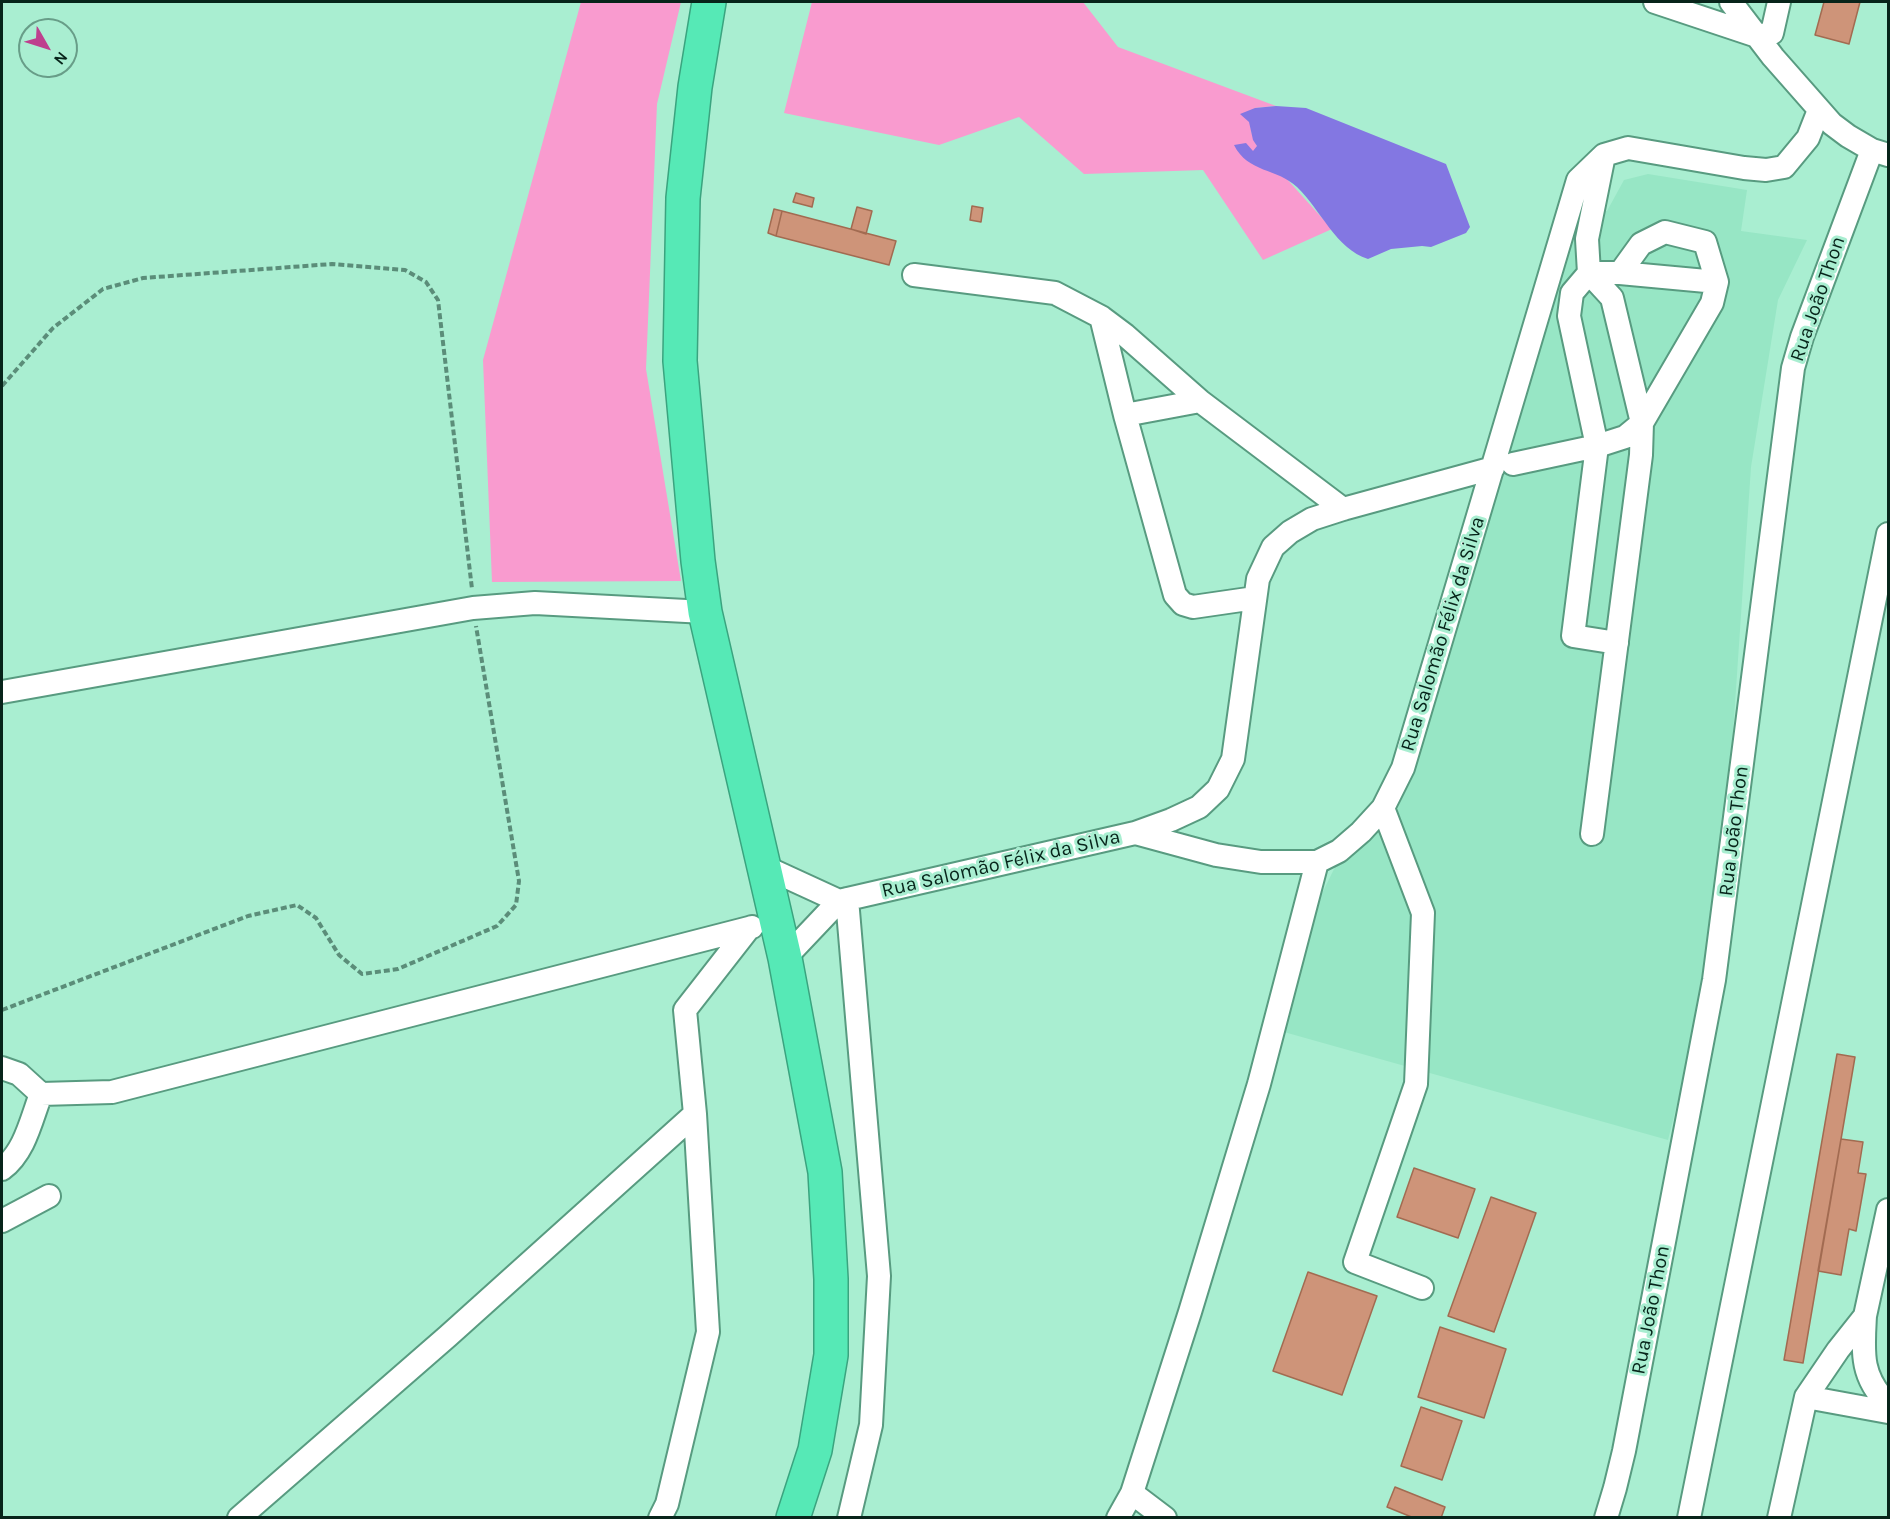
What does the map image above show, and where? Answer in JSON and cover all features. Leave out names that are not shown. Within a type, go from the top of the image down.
[{"type":"highway","points":[[709,2],[695,87],[683,198],[680,361],[698,561],[705,612],[765,867],[763,925],[785,958],[825,1172],[831,1279],[831,1355],[815,1450],[793,1518]]},
{"type":"street","points":[[1655,2],[1765,34]]},
{"type":"street","points":[[1731,2],[1781,48],[1786,72],[1819,110],[1848,136],[1880,152]]},
{"type":"street","points":[[1750,2],[1765,34]]},
{"type":"street","points":[[1765,34],[1779,2]]},
{"type":"street","points":[[1617,643],[1573,636],[1597,446],[1569,316],[1572,293],[1588,273],[1587,239],[1604,155],[1628,148],[1744,168],[1775,169],[1784,167],[1808,138],[1819,110]]},
{"type":"street","name":"Rua João Thon","points":[[1606,1518],[1616,1488],[1624,1451],[1714,980],[1793,368],[1802,337],[1880,152]]},
{"type":"street","name":"Rua Salomão Félix da Silva","points":[[843,900],[1136,833],[1216,855],[1261,862],[1317,862],[1339,851],[1361,832],[1383,808],[1403,768],[1503,466],[1578,180],[1604,155]]},
{"type":"street","points":[[1136,833],[1199,807],[1218,789],[1233,759],[1258,579],[1273,547],[1290,532],[1312,519],[1343,509],[1503,466],[1597,446],[1625,437],[1642,423],[1712,303],[1717,282],[1705,242],[1665,232],[1641,244],[1620,273]]},
{"type":"street","points":[[1588,273],[1620,273],[1717,282]]},
{"type":"street","points":[[1588,273],[1612,298],[1642,423],[1641,455],[1592,834]]},
{"type":"street","points":[[914,275],[1054,293],[1101,317],[1125,335],[1200,401],[1343,509]]},
{"type":"street","points":[[1101,317],[1125,416],[1175,595],[1183,604],[1193,607],[1255,598]]},
{"type":"street","points":[[1125,416],[1200,401]]},
{"type":"street","points":[[1689,1518],[1888,534]]},
{"type":"street","points":[[2,692],[473,608],[535,603],[705,612]]},
{"type":"street","points":[[1383,808],[1423,913],[1416,1084],[1355,1262],[1422,1288]]},
{"type":"street","points":[[1118,1518],[1132,1493],[1190,1312],[1259,1084],[1317,862]]},
{"type":"street","points":[[765,867],[843,900]]},
{"type":"street","points":[[785,958],[843,900]]},
{"type":"street","points":[[843,900],[879,1276],[871,1425],[849,1518]]},
{"type":"street","points":[[2,1068],[19,1074],[41,1094],[112,1092],[763,925]]},
{"type":"street","points":[[660,1518],[667,1504],[708,1332],[695,1114],[686,1010],[763,925]]},
{"type":"street","points":[[2,1169],[15,1156],[22,1144],[41,1094]]},
{"type":"street","points":[[239,1518],[448,1336],[695,1114]]},
{"type":"street","points":[[2,1221],[49,1196]]},
{"type":"street","points":[[1888,1210],[1864,1316],[1863,1352],[1866,1371],[1877,1393],[1888,1404]]},
{"type":"street","points":[[1779,1518],[1806,1397],[1864,1316]]},
{"type":"street","points":[[1806,1397],[1888,1412]]},
{"type":"street","points":[[1132,1493],[1166,1518]]},
{"type":"path","points":[[2,386],[53,328],[103,289],[143,278],[332,264],[405,270],[426,282],[438,300],[473,608],[519,881],[516,905],[497,926],[398,969],[362,974],[339,955],[316,918],[297,905],[248,916],[2,1010]]},
{"type":"shaded area","points":[[581,2],[681,2],[657,104],[646,369],[681,581],[492,582],[483,360]]},
{"type":"shaded area","points":[[812,2],[1083,2],[1118,47],[1276,106],[1255,108],[1251,127],[1257,146],[1332,229],[1263,260],[1203,170],[1084,174],[1019,117],[939,145],[784,113]]},
{"type":"shaded area","points":[[1276,106],[1306,108],[1446,164],[1470,227],[1466,233],[1431,247],[1391,249],[1368,259],[1357,254],[1338,238],[1297,187],[1281,176],[1247,161],[1234,145],[1246,143],[1253,151],[1257,146],[1253,140],[1249,122],[1240,114],[1255,108]]},
{"type":"shaded area","points":[[1648,174],[1747,190],[1741,231],[1807,240],[1778,300],[1751,467],[1731,763],[1696,1028],[1668,1140],[1284,1032],[1303,932],[1337,863],[1395,815],[1417,760],[1579,205],[1592,212],[1607,211],[1624,180]]},
{"type":"building","points":[[1824,2],[1860,2],[1849,44],[1815,35]]},
{"type":"building","points":[[796,193],[814,198],[812,207],[793,202]]},
{"type":"building","points":[[972,206],[983,208],[981,222],[970,220]]},
{"type":"building","points":[[857,207],[872,211],[866,234],[851,229]]},
{"type":"building","points":[[774,209],[782,211],[776,236],[768,233]]},
{"type":"building","points":[[782,211],[896,241],[889,265],[776,236]]},
{"type":"building","points":[[1837,1054],[1855,1057],[1803,1363],[1784,1360]]},
{"type":"building","points":[[1841,1139],[1863,1142],[1858,1173],[1866,1174],[1856,1231],[1849,1229],[1841,1275],[1818,1271]]},
{"type":"building","points":[[1414,1168],[1475,1189],[1458,1238],[1397,1217]]},
{"type":"building","points":[[1491,1197],[1536,1213],[1494,1332],[1448,1316]]},
{"type":"building","points":[[1308,1272],[1377,1296],[1342,1395],[1273,1371]]},
{"type":"building","points":[[1440,1327],[1506,1349],[1484,1418],[1418,1397]]},
{"type":"building","points":[[1421,1407],[1462,1421],[1442,1480],[1401,1466]]},
{"type":"building","points":[[1395,1487],[1445,1507],[1441,1518],[1414,1518],[1387,1507]]}]
